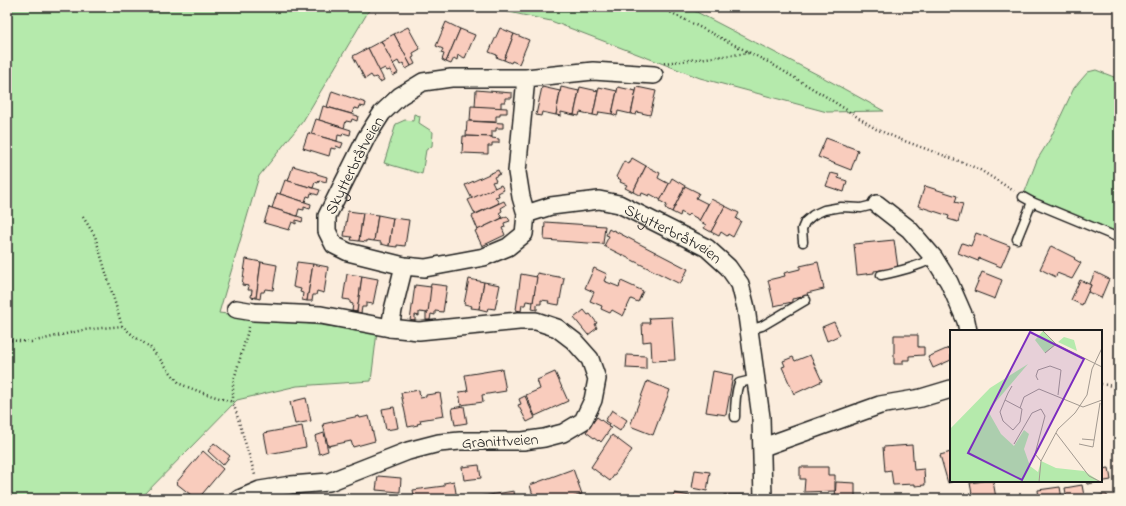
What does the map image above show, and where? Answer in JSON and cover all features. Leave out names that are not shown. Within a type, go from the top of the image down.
[{"type":"street","name":"Skytterbråtveien","points":[[526,78],[517,172],[521,197],[526,214],[524,234],[508,248],[484,256],[425,268],[404,266],[348,252],[334,245],[327,231],[327,216],[348,172],[382,112],[400,96],[423,82],[451,78],[526,78],[593,71],[649,75]]},
{"type":"street","name":"Skytterbråtveien","points":[[526,214],[551,206],[599,200],[619,204],[707,248],[728,267],[740,284],[750,330],[761,417],[763,447],[763,499]]},
{"type":"street","points":[[877,204],[909,230],[934,258],[949,282],[966,321],[968,330]]},
{"type":"street","points":[[390,328],[404,266]]},
{"type":"street","name":"Granittveien","points":[[236,309],[254,312],[321,315],[390,328],[419,331],[519,321],[536,321],[557,328],[574,341],[590,359],[597,379],[592,400],[583,421],[563,433],[523,441],[460,441],[439,443],[408,451],[328,482],[291,485],[260,490],[239,499]]},
{"type":"street","points":[[763,447],[880,405],[921,398],[950,389]]},
{"type":"lane","points":[[1023,197],[1119,238]]},
{"type":"lane","points":[[1018,239],[1032,202]]},
{"type":"lane","points":[[802,242],[802,229],[805,222],[813,215],[824,210],[841,207],[861,208],[877,204]]},
{"type":"lane","points":[[881,275],[915,267],[934,258]]},
{"type":"lane","points":[[750,330],[762,326],[806,300]]},
{"type":"lane","points":[[735,417],[737,388],[739,383],[756,379]]},
{"type":"path","points":[[660,7],[770,63],[876,129],[980,170],[1023,197]]},
{"type":"path","points":[[649,75],[660,63],[750,53]]},
{"type":"path","points":[[84,217],[95,236],[122,326],[150,347],[180,384],[233,402]]},
{"type":"path","points":[[254,312],[233,383],[233,402],[260,490]]},
{"type":"path","points":[[7,340],[31,342],[83,330],[122,326]]},
{"type":"path","points":[[1102,384],[1119,387]]},
{"type":"green space","points":[[7,7],[371,7],[303,121],[259,176],[219,313],[377,332],[371,381],[297,386],[237,400],[140,499],[7,499]]},
{"type":"green space","points":[[485,7],[687,7],[826,79],[884,111],[827,112],[700,78],[551,21]]},
{"type":"green space","points":[[1096,70],[1119,79],[1119,238],[1023,197],[1037,160],[1050,139],[1074,88],[1088,72]]},
{"type":"green space","points":[[414,114],[420,116],[419,123],[433,132],[432,146],[426,150],[422,174],[384,163],[396,124],[405,120],[413,121]]},
{"type":"building","points":[[446,22],[460,29],[446,62],[442,60],[444,54],[441,53],[443,49],[436,46]]},
{"type":"building","points":[[408,27],[420,49],[413,53],[414,57],[412,58],[415,64],[411,66],[394,34]]},
{"type":"building","points":[[500,28],[514,34],[504,60],[489,52]]},
{"type":"building","points":[[460,29],[475,35],[465,58],[458,55],[457,60],[454,58],[451,64],[446,62]]},
{"type":"building","points":[[394,34],[411,66],[406,69],[403,63],[400,65],[398,61],[393,64],[381,41]]},
{"type":"building","points":[[514,34],[529,40],[519,64],[504,60]]},
{"type":"building","points":[[381,41],[398,73],[393,76],[390,70],[387,71],[385,68],[379,71],[368,48]]},
{"type":"building","points":[[368,48],[384,80],[380,82],[376,77],[373,78],[371,75],[365,79],[353,56]]},
{"type":"building","points":[[542,87],[560,91],[556,115],[542,112],[541,116],[536,115]]},
{"type":"building","points":[[561,87],[579,91],[574,115],[561,112],[561,116],[556,115]]},
{"type":"building","points":[[580,87],[598,91],[593,115],[580,112],[579,116],[574,115]]},
{"type":"building","points":[[599,87],[617,91],[612,114],[599,112],[598,116],[593,115]]},
{"type":"building","points":[[618,87],[636,91],[631,114],[618,111],[617,116],[612,114]]},
{"type":"building","points":[[637,87],[656,91],[650,115],[637,112],[636,115],[631,114]]},
{"type":"building","points":[[476,90],[512,93],[512,98],[505,98],[505,102],[501,102],[501,108],[475,107]]},
{"type":"building","points":[[332,91],[366,103],[365,107],[360,106],[359,109],[354,108],[352,114],[327,107]]},
{"type":"building","points":[[323,106],[358,116],[357,121],[352,119],[351,122],[346,121],[344,128],[319,120]]},
{"type":"building","points":[[471,106],[507,108],[507,113],[500,113],[500,116],[496,116],[496,122],[470,121]]},
{"type":"building","points":[[316,119],[351,130],[350,135],[343,133],[342,136],[338,135],[337,141],[311,134]]},
{"type":"building","points":[[467,121],[503,123],[503,128],[496,128],[496,131],[492,131],[492,137],[466,136]]},
{"type":"building","points":[[308,133],[343,143],[341,148],[336,146],[335,149],[331,148],[329,156],[303,148]]},
{"type":"building","points":[[463,136],[492,137],[499,139],[499,143],[492,143],[492,146],[488,146],[488,154],[462,153]]},
{"type":"building","points":[[826,138],[858,150],[851,170],[818,157]]},
{"type":"building","points":[[632,158],[646,166],[633,192],[625,188],[627,185],[620,182],[621,180],[616,177],[624,161],[629,164]]},
{"type":"building","points":[[293,166],[327,177],[326,182],[319,180],[318,183],[315,182],[313,188],[288,181]]},
{"type":"building","points":[[646,166],[660,173],[658,178],[669,184],[661,200],[650,194],[649,196],[642,193],[641,196],[633,192]]},
{"type":"building","points":[[498,170],[500,174],[494,177],[496,181],[492,182],[495,188],[472,199],[465,185]]},
{"type":"building","points":[[831,173],[839,175],[838,178],[847,181],[844,192],[826,186]]},
{"type":"building","points":[[672,178],[685,186],[672,212],[665,208],[667,205],[660,201]]},
{"type":"building","points":[[285,180],[320,190],[318,195],[311,193],[310,197],[307,196],[305,202],[280,194]]},
{"type":"building","points":[[501,185],[504,190],[498,193],[499,196],[495,197],[499,203],[475,214],[468,200]]},
{"type":"building","points":[[685,186],[699,193],[696,198],[708,204],[700,220],[689,214],[687,216],[681,212],[680,216],[672,212]]},
{"type":"building","points":[[925,186],[957,196],[955,202],[963,204],[958,222],[948,219],[949,216],[918,206]]},
{"type":"building","points":[[277,193],[311,204],[310,209],[304,207],[304,210],[299,209],[297,216],[272,208]]},
{"type":"building","points":[[711,199],[725,206],[711,232],[704,228],[706,225],[699,221]]},
{"type":"building","points":[[504,201],[506,205],[501,208],[502,211],[499,213],[502,218],[478,230],[472,216]]},
{"type":"building","points":[[725,206],[739,213],[736,219],[741,221],[733,237],[728,234],[727,236],[721,232],[719,236],[711,232]]},
{"type":"building","points":[[269,207],[303,218],[302,222],[296,220],[296,224],[292,222],[289,230],[264,223]]},
{"type":"building","points":[[348,211],[363,213],[359,241],[351,240],[352,237],[344,236]]},
{"type":"building","points":[[363,213],[378,215],[374,241],[359,241]]},
{"type":"building","points":[[378,215],[393,218],[389,246],[381,244],[381,242],[374,241]]},
{"type":"building","points":[[507,216],[510,221],[504,223],[505,227],[502,228],[505,235],[482,246],[475,231]]},
{"type":"building","points":[[393,218],[409,220],[405,246],[389,246]]},
{"type":"building","points":[[545,222],[605,226],[603,244],[544,240]]},
{"type":"building","points":[[609,229],[688,269],[680,284],[604,246],[609,236],[606,235]]},
{"type":"building","points":[[976,233],[1010,246],[1001,267],[979,258],[978,261],[958,253],[962,243],[971,246]]},
{"type":"building","points":[[894,240],[898,268],[857,275],[854,244]]},
{"type":"building","points":[[1051,246],[1075,258],[1074,259],[1081,263],[1072,279],[1057,273],[1056,277],[1040,269]]},
{"type":"building","points":[[246,259],[261,262],[256,298],[251,297],[252,290],[248,290],[249,286],[242,285]]},
{"type":"building","points":[[261,262],[277,265],[273,290],[265,289],[264,292],[261,292],[260,299],[256,298]]},
{"type":"building","points":[[297,262],[313,264],[307,301],[302,300],[303,293],[300,292],[301,289],[293,287]]},
{"type":"building","points":[[818,262],[824,289],[807,293],[808,296],[792,299],[792,302],[774,306],[768,280],[785,276],[784,273],[800,269],[800,266]]},
{"type":"building","points":[[313,264],[328,267],[324,293],[317,291],[316,295],[313,295],[312,301],[307,301]]},
{"type":"building","points":[[594,268],[607,274],[604,281],[619,287],[621,281],[643,291],[638,302],[631,299],[623,316],[612,310],[610,313],[601,309],[602,306],[590,301],[594,292],[585,288]]},
{"type":"building","points":[[982,272],[1002,280],[995,299],[974,291]]},
{"type":"building","points":[[1095,272],[1109,279],[1101,298],[1088,292]]},
{"type":"building","points":[[537,273],[564,278],[559,305],[541,300],[541,304],[537,304],[537,310],[532,309]]},
{"type":"building","points":[[347,274],[362,276],[357,312],[352,311],[353,304],[350,303],[350,300],[343,299]]},
{"type":"building","points":[[521,274],[537,277],[533,302],[526,301],[525,305],[522,305],[521,311],[516,310]]},
{"type":"building","points":[[362,276],[378,279],[373,304],[366,303],[366,307],[362,307],[361,313],[357,312]]},
{"type":"building","points":[[469,279],[484,282],[479,309],[471,308],[472,306],[464,304]]},
{"type":"building","points":[[1080,280],[1091,285],[1082,305],[1071,300]]},
{"type":"building","points":[[484,282],[500,285],[495,309],[488,308],[487,311],[479,309]]},
{"type":"building","points":[[431,284],[447,286],[443,312],[435,311],[435,315],[431,314],[430,320],[426,320],[426,313],[428,313],[427,310]]},
{"type":"building","points":[[415,285],[431,287],[428,313],[419,312],[419,316],[415,315],[415,321],[410,321]]},
{"type":"building","points":[[584,310],[588,315],[590,314],[597,323],[595,324],[597,328],[588,335],[574,318]]},
{"type":"building","points":[[672,317],[675,360],[652,361],[651,341],[643,342],[642,323],[650,323],[649,318]]},
{"type":"building","points":[[834,322],[840,335],[827,341],[822,327]]},
{"type":"building","points":[[894,335],[918,335],[918,347],[924,347],[924,355],[909,356],[909,360],[903,360],[903,364],[894,364]]},
{"type":"building","points":[[950,347],[950,360],[933,368],[928,357]]},
{"type":"building","points":[[627,355],[646,356],[646,369],[626,368]]},
{"type":"building","points":[[810,355],[822,381],[794,394],[782,367],[785,366],[783,361],[793,357],[795,361]]},
{"type":"building","points":[[502,369],[506,391],[482,395],[483,402],[461,405],[459,392],[468,391],[465,375]]},
{"type":"building","points":[[713,371],[733,375],[726,415],[706,412]]},
{"type":"building","points":[[555,372],[568,401],[535,416],[526,395],[540,389],[537,380]]},
{"type":"building","points":[[647,381],[670,390],[653,435],[630,426]]},
{"type":"building","points":[[419,390],[420,398],[426,397],[426,395],[440,393],[444,416],[420,420],[421,423],[417,424],[418,425],[408,427],[401,393]]},
{"type":"building","points":[[525,396],[535,418],[527,422],[518,405],[521,404],[519,399]]},
{"type":"building","points":[[306,398],[311,421],[295,424],[290,402]]},
{"type":"building","points":[[464,406],[467,423],[455,425],[452,408]]},
{"type":"building","points":[[394,407],[398,428],[386,430],[382,409]]},
{"type":"building","points":[[612,410],[627,420],[620,431],[605,421]]},
{"type":"building","points":[[359,416],[360,418],[369,416],[375,441],[353,447],[351,441],[328,446],[323,424]]},
{"type":"building","points":[[597,417],[611,428],[601,442],[586,432]]},
{"type":"building","points":[[302,426],[306,447],[268,454],[264,433]]},
{"type":"building","points":[[324,433],[328,451],[319,454],[315,436]]},
{"type":"building","points":[[612,435],[632,450],[610,481],[591,467]]},
{"type":"building","points":[[214,443],[230,456],[223,465],[208,451]]},
{"type":"building","points":[[912,445],[914,470],[924,469],[925,485],[893,485],[891,470],[885,471],[883,447]]},
{"type":"building","points":[[203,451],[223,469],[198,499],[196,499],[176,483]]},
{"type":"building","points":[[950,452],[951,482],[948,483],[940,455]]},
{"type":"building","points":[[479,465],[481,478],[464,480],[462,467]]},
{"type":"building","points":[[800,467],[828,467],[828,475],[835,475],[835,491],[804,492],[805,479],[800,479]]},
{"type":"building","points":[[1109,468],[1111,480],[1102,482],[1102,469]]},
{"type":"building","points":[[573,469],[582,494],[569,499],[534,499],[530,485]]},
{"type":"building","points":[[695,470],[710,472],[707,491],[692,488]]},
{"type":"building","points":[[378,476],[401,478],[400,492],[376,490]]},
{"type":"building","points":[[454,481],[457,499],[415,499],[413,490],[444,486],[444,483]]},
{"type":"building","points":[[836,482],[855,483],[855,499],[835,499]]},
{"type":"building","points":[[993,482],[996,498],[973,499],[970,483]]},
{"type":"building","points":[[1086,482],[1099,482],[1087,484]]},
{"type":"building","points":[[1082,485],[1084,496],[1067,499],[1065,488]]},
{"type":"building","points":[[1060,487],[1062,499],[1039,499],[1038,490]]},
{"type":"building","points":[[514,491],[515,499],[477,499],[477,497]]},
{"type":"building","points":[[674,493],[690,496],[689,499],[673,499]]},
{"type":"building","points":[[724,495],[745,495],[745,499],[724,499]]},
{"type":"building","points":[[1107,495],[1108,499],[1079,499]]},
{"type":"building","points":[[395,496],[395,499],[378,498]]},
{"type":"building","points":[[272,497],[291,497],[291,499],[272,499]]}]
